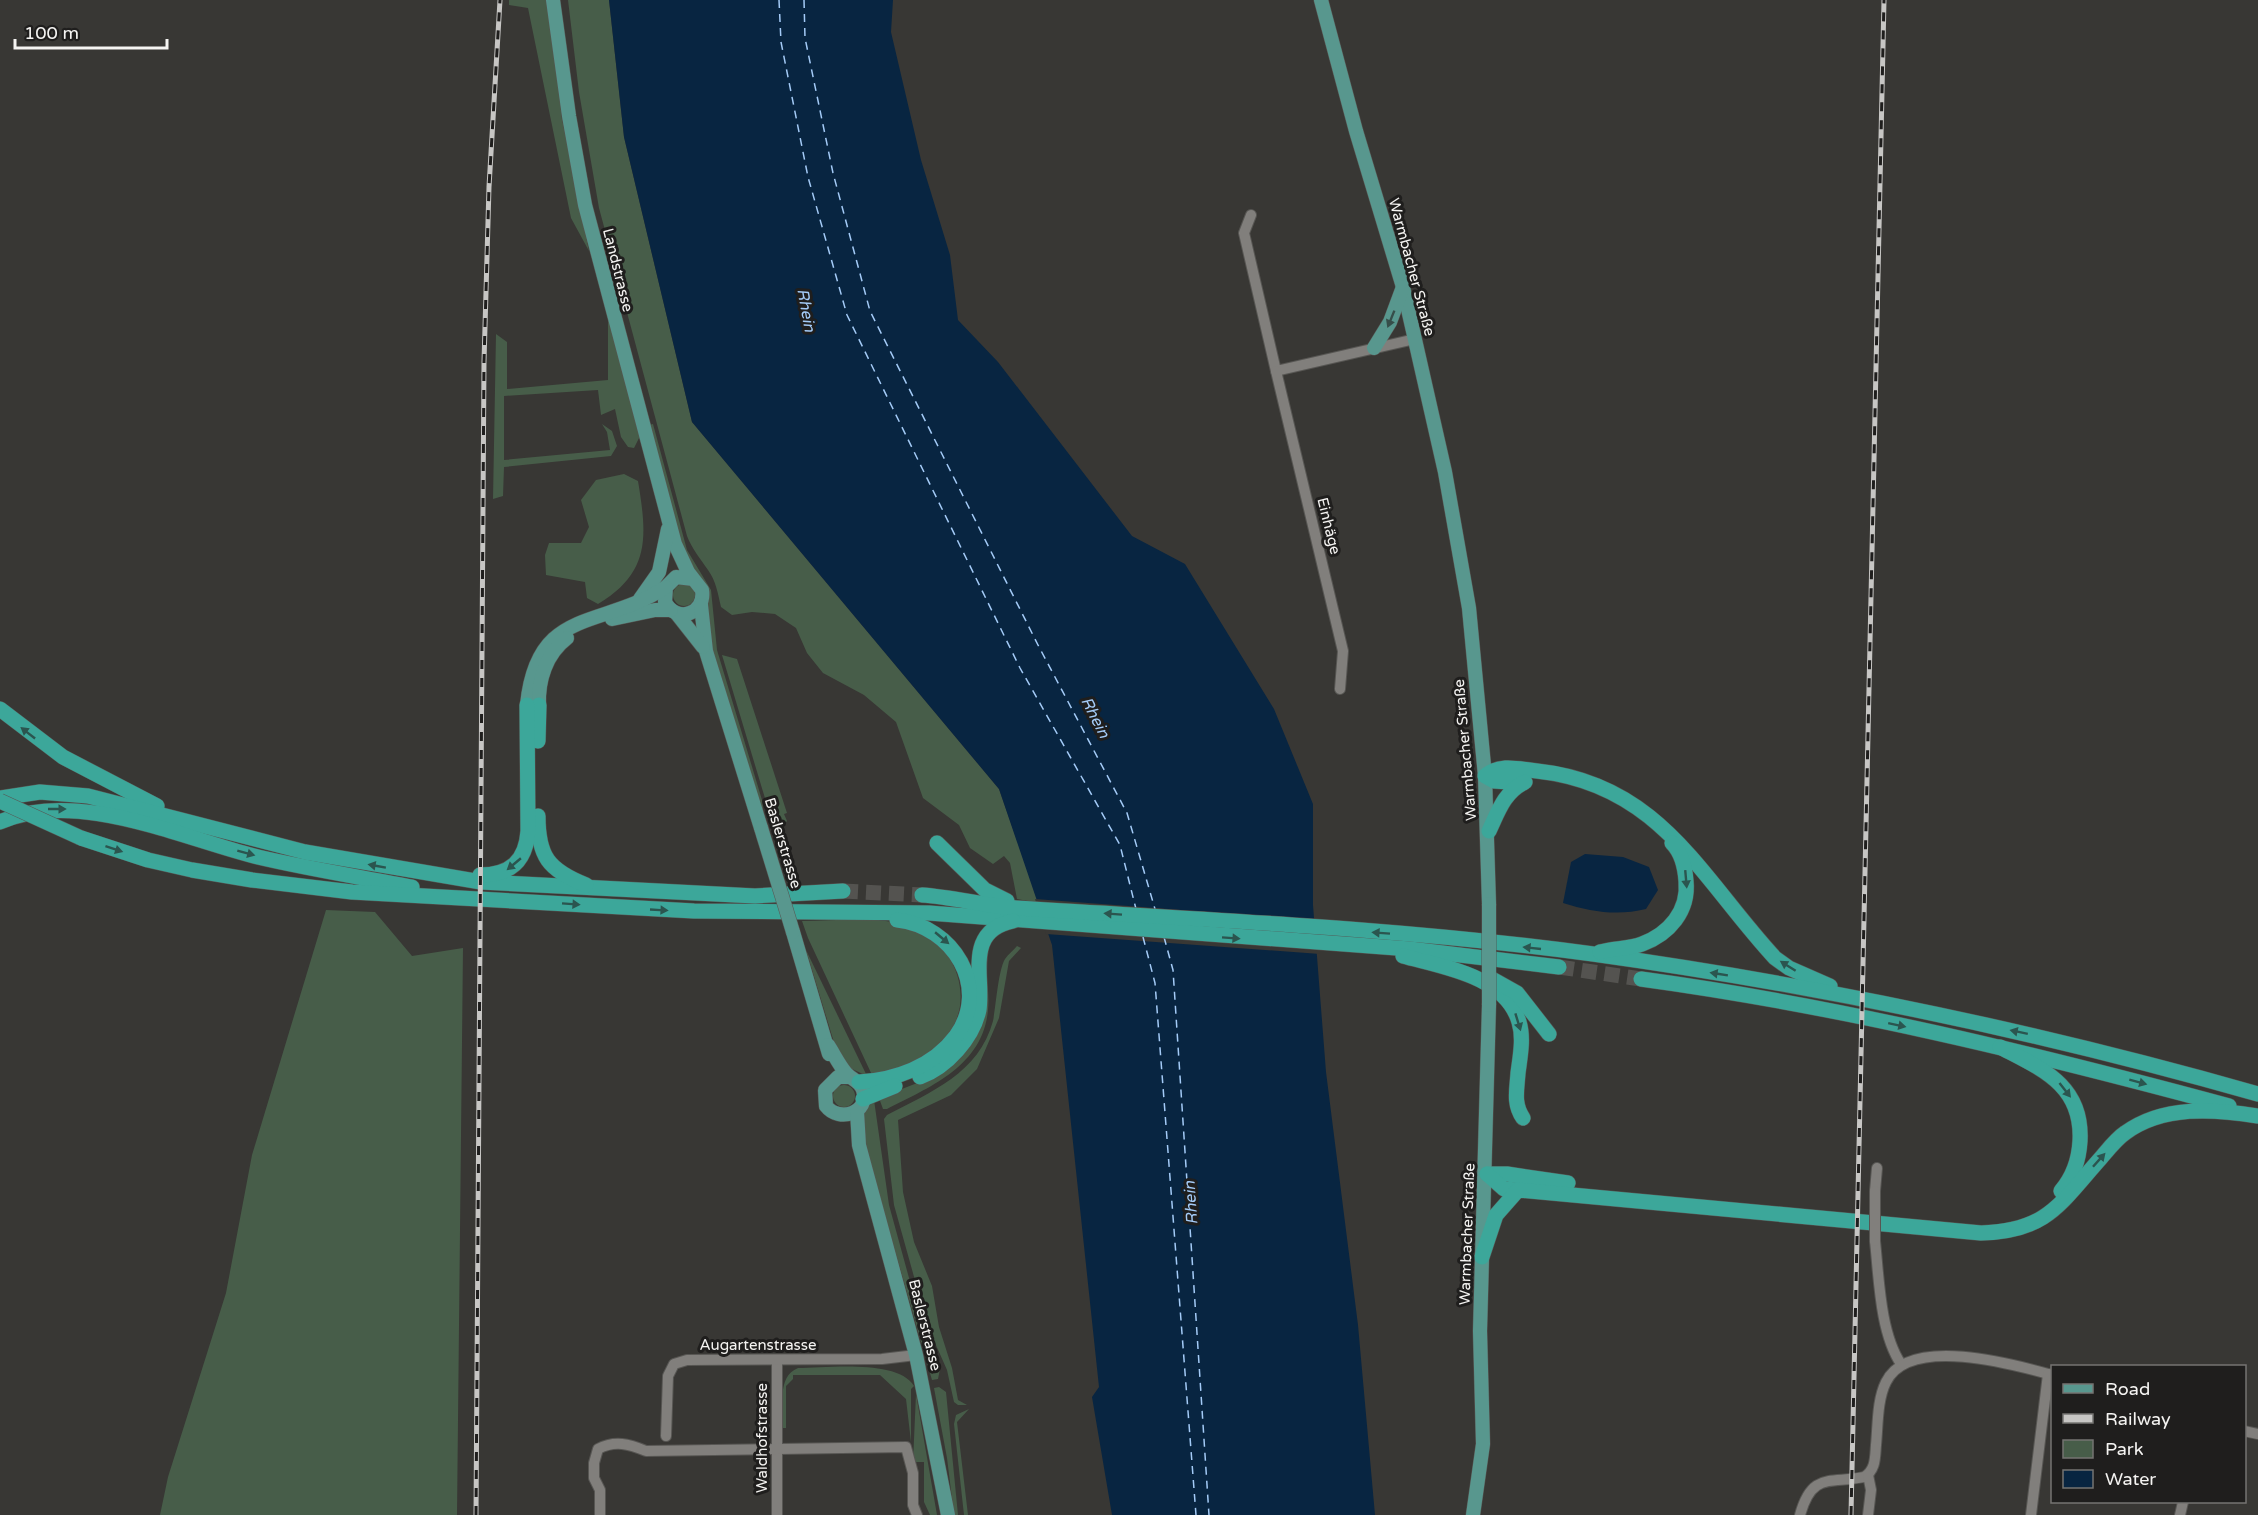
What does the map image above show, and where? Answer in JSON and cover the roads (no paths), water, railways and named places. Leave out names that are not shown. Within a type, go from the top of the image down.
[{"type":"highway","points":[[435,875],[497,874],[513,867],[524,854],[528,831],[533,705]]},
{"type":"highway","points":[[533,705],[540,846],[549,863],[559,873],[591,887]]},
{"type":"highway","points":[[0,709],[46,746],[79,767],[185,819]]},
{"type":"highway","points":[[1590,954],[1640,945],[1674,924],[1683,908],[1687,889],[1685,867],[1677,848],[1661,832],[1613,800],[1578,785],[1558,780],[1523,783],[1494,781],[1485,776],[1493,768],[1549,772],[1580,780],[1630,803],[1681,843],[1775,958],[1789,968],[1827,984],[1839,994]]},
{"type":"highway","points":[[1488,831],[1504,799],[1511,790],[1523,783]]},
{"type":"highway","points":[[0,800],[40,792],[75,794],[185,819],[323,856],[435,875],[525,886],[591,887],[755,896],[843,891]]},
{"type":"highway","points":[[0,800],[81,838],[159,863],[242,879],[352,892],[694,911],[929,913],[1048,910],[1172,926]]},
{"type":"highway","points":[[0,822],[43,810],[87,811],[302,867],[471,898]]},
{"type":"highway","points":[[938,843],[985,891],[1012,910]]},
{"type":"highway","points":[[922,895],[1012,910],[1172,926],[1337,937],[1445,938],[1590,954],[1839,994],[2076,1044],[2258,1094]]},
{"type":"highway","points":[[860,1105],[926,1075],[960,1047],[978,1011],[978,968],[983,943],[1012,910]]},
{"type":"highway","points":[[805,912],[922,925],[948,942],[964,969],[967,981],[966,1013],[956,1035],[948,1044],[916,1068],[883,1081],[854,1079]]},
{"type":"highway","points":[[1337,937],[1466,975],[1499,991],[1509,1002],[1519,1022],[1521,1034],[1516,1104],[1523,1118]]},
{"type":"highway","points":[[1368,947],[1410,949],[1559,967]]},
{"type":"highway","points":[[1410,949],[1505,984],[1525,1001],[1549,1034]]},
{"type":"highway","points":[[1456,955],[1495,968]]},
{"type":"highway","points":[[1641,979],[2000,1047],[2258,1115]]},
{"type":"highway","points":[[1486,1174],[1506,1174],[1569,1184],[1922,1222],[1983,1226],[2014,1224],[2036,1216],[2068,1183],[2078,1155],[2080,1128],[2075,1105],[2060,1083],[2035,1065],[2000,1047]]},
{"type":"highway","points":[[1486,1174],[1504,1189],[1981,1233],[2010,1232],[2035,1224],[2056,1207],[2124,1133],[2153,1118],[2189,1111],[2258,1115]]},
{"type":"highway","points":[[1482,1257],[1496,1215],[1518,1190]]},
{"type":"main road","name":"Landstrasse","points":[[553,0],[568,116],[585,205],[675,544],[693,579]]},
{"type":"main road","name":"Warmbacher Straße","points":[[1321,0],[1356,131],[1403,287],[1445,472],[1469,608],[1485,776],[1490,904],[1490,1005],[1480,1331],[1483,1444],[1473,1515]]},
{"type":"main road","points":[[1374,348],[1390,322],[1403,287]]},
{"type":"main road","points":[[637,602],[659,572],[664,556],[669,518]]},
{"type":"main road","name":"Landstrasse","points":[[669,584],[675,544]]},
{"type":"main road","points":[[682,576],[693,579],[702,590],[700,605],[693,612],[655,610],[627,615],[574,633],[564,641],[548,661],[533,705],[535,663],[549,643],[571,627],[637,602],[682,576]]},
{"type":"main road","points":[[669,584],[664,597],[674,612],[699,631]]},
{"type":"main road","name":"Baslerstrasse","points":[[700,605],[699,631],[828,1045],[833,1079]]},
{"type":"main road","name":"Baslerstrasse","points":[[828,1045],[854,1079]]},
{"type":"main road","points":[[833,1079],[854,1079],[860,1105],[851,1115],[838,1115],[829,1109],[825,1101],[825,1090],[833,1079]]},
{"type":"main road","name":"Baslerstrasse","points":[[860,1105],[859,1145],[916,1355],[948,1515]]},
{"type":"main road","name":"Baslerstrasse","points":[[838,1115],[859,1145]]},
{"type":"street","name":"Einhäge","points":[[1251,215],[1244,233],[1343,651],[1340,689]]},
{"type":"street","points":[[1276,371],[1415,339]]},
{"type":"street","points":[[1877,1168],[1875,1241],[1881,1301],[1893,1349],[1901,1364]]},
{"type":"street","name":"Augartenstrasse","points":[[666,1436],[668,1376],[674,1364],[687,1360],[882,1359],[916,1355]]},
{"type":"street","points":[[1868,1515],[1872,1490],[1868,1475],[1875,1458],[1881,1395],[1886,1382],[1901,1364],[1921,1359],[1971,1356],[2050,1375],[2031,1515]]},
{"type":"street","name":"Waldhofstrasse","points":[[777,1361],[777,1515]]},
{"type":"street","points":[[600,1515],[600,1490],[594,1478],[594,1463],[598,1449],[608,1444],[626,1443],[646,1451],[777,1447],[906,1447],[913,1473],[913,1505],[917,1515]]},
{"type":"street","points":[[1800,1515],[1809,1495],[1822,1482],[1868,1475]]},
{"type":"water","name":"Rhein","points":[[609,0],[893,0],[891,32],[921,160],[950,255],[958,320],[998,362],[1132,536],[1185,564],[1274,709],[1313,804],[1313,905],[1326,1072],[1358,1325],[1375,1515],[1112,1515],[1092,1397],[1099,1387],[1052,945],[999,789],[692,422],[624,137]]},
{"type":"water","points":[[1585,854],[1623,857],[1649,867],[1658,890],[1646,909],[1604,912],[1563,903],[1571,862]]},
{"type":"tunnel","points":[[843,891],[922,895]]},
{"type":"tunnel","points":[[1559,967],[1641,979]]},
{"type":"railway","points":[[476,1515],[484,362],[489,187],[500,0]]},
{"type":"railway","points":[[1851,1515],[1884,0]]}]
